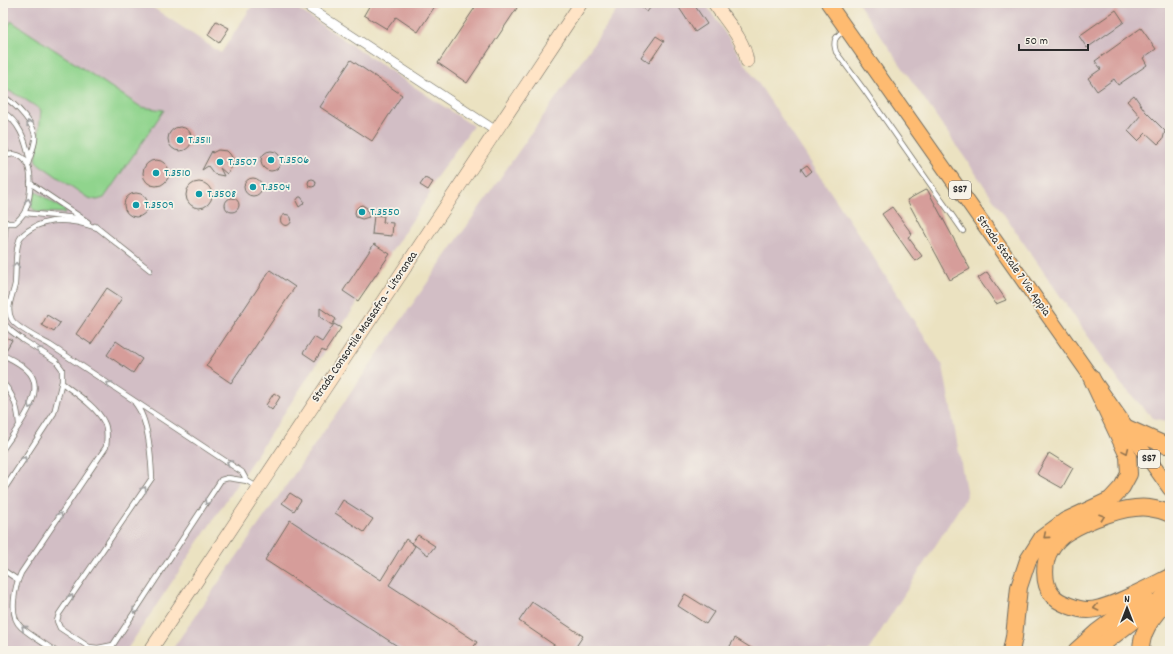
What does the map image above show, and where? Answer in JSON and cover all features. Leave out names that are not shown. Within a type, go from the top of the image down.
[{"type":"highway","points":[[1011,651],[1014,637],[1019,587],[1028,560],[1042,538],[1065,521],[1110,500],[1122,487],[1129,474],[1128,456],[1091,377]]},
{"type":"highway","points":[[1127,428],[1165,445],[1170,444]]},
{"type":"highway","points":[[1170,514],[1148,508],[1120,511],[1067,532],[1051,549],[1045,563],[1045,579],[1052,596],[1069,607],[1089,610],[1111,605],[1170,577]]},
{"type":"highway","points":[[1076,651],[1097,632],[1170,577]]},
{"type":"highway","points":[[1094,651],[1170,592]]},
{"type":"highway","points":[[1141,651],[1141,642],[1149,622],[1170,596]]},
{"type":"main road","name":"Strada Statale 7 Via Appia","points":[[828,3],[1170,489]]},
{"type":"street","points":[[302,3],[496,131]]},
{"type":"street","name":"Strada Consortile Massafra - Litoranea","points":[[150,651],[253,484],[496,131],[581,3]]},
{"type":"street","points":[[714,3],[741,42],[746,52],[747,61]]},
{"type":"lane","points":[[846,28],[836,37],[834,44],[836,52],[963,231]]},
{"type":"lane","points":[[3,96],[22,112],[34,133],[35,140],[28,164],[31,175],[25,213],[15,223],[5,222],[3,252]]},
{"type":"lane","points":[[3,112],[13,120],[21,130],[29,158]]},
{"type":"lane","points":[[3,141],[5,157],[14,154],[21,156],[28,164]]},
{"type":"lane","points":[[30,183],[97,228],[150,270]]},
{"type":"lane","points":[[25,213],[77,218],[97,228]]},
{"type":"lane","points":[[97,228],[84,223],[62,220],[41,223],[23,234],[19,241],[14,285],[10,302],[10,313],[13,320],[23,329],[131,398],[242,472],[253,484]]},
{"type":"lane","points":[[3,322],[11,331],[56,361],[62,369],[62,383],[54,413],[3,491]]},
{"type":"lane","points":[[3,355],[28,371],[32,379],[34,395],[31,405],[3,449]]},
{"type":"lane","points":[[3,382],[8,388],[18,408],[19,424]]},
{"type":"lane","points":[[55,651],[20,626],[15,617],[14,602],[18,580],[21,573],[106,447],[107,434],[104,422],[95,409],[62,383]]},
{"type":"lane","points":[[113,645],[98,648],[88,647],[60,628],[57,621],[59,614],[152,478],[151,460],[144,422],[139,409],[131,398]]},
{"type":"lane","points":[[109,651],[221,480],[228,478],[253,484]]},
{"type":"lane","points":[[3,570],[18,580]]},
{"type":"shaded area","points":[[3,3],[146,3],[221,53],[254,3],[289,3],[473,126],[428,189],[431,192],[126,651],[3,651]]},
{"type":"shaded area","points":[[622,3],[705,3],[865,244],[943,366],[967,496],[868,651],[171,651]]},
{"type":"shaded area","points":[[858,3],[1170,3],[1170,422],[1153,418],[1121,384]]},
{"type":"green space","points":[[11,21],[141,107],[164,110],[104,198],[97,200],[88,198],[36,162],[41,110],[23,98],[3,88],[3,36]]},
{"type":"green space","points":[[35,191],[66,211],[65,213],[38,212],[34,210],[31,206]]},
{"type":"building","points":[[371,3],[437,3],[418,32],[396,17],[387,29],[364,15]]},
{"type":"building","points":[[478,3],[509,3],[517,8],[467,83],[438,63]]},
{"type":"building","points":[[644,3],[654,3],[647,12],[641,7]]},
{"type":"building","points":[[676,3],[693,3],[707,24],[695,32]]},
{"type":"building","points":[[1116,10],[1124,22],[1087,48],[1079,36]]},
{"type":"building","points":[[216,21],[229,28],[219,43],[208,35]]},
{"type":"building","points":[[1141,28],[1156,49],[1143,58],[1147,65],[1118,85],[1114,79],[1097,91],[1088,78],[1101,69],[1095,61]]},
{"type":"building","points":[[656,36],[664,41],[649,63],[641,57]]},
{"type":"building","points":[[351,60],[402,95],[372,141],[320,107]]},
{"type":"building","points":[[1134,95],[1145,111],[1165,131],[1163,139],[1158,144],[1146,133],[1138,141],[1128,131],[1140,116],[1127,101]]},
{"type":"building","name":"T.3511","points":[[180,127],[189,130],[192,139],[189,148],[180,151],[171,148],[168,139],[171,130]]},
{"type":"building","name":"T.3507","points":[[218,150],[227,151],[233,159],[232,167],[227,174],[220,168],[224,176],[214,174],[208,166],[202,170],[212,151],[212,153]]},
{"type":"building","name":"T.3506","points":[[267,151],[275,151],[281,157],[281,165],[275,171],[267,171],[261,165],[261,157]]},
{"type":"building","name":"T.3510","points":[[156,160],[165,164],[169,173],[165,182],[156,186],[147,182],[143,173],[147,164]]},
{"type":"building","points":[[807,165],[812,171],[806,176],[801,169]]},
{"type":"building","name":"T.3504","points":[[253,178],[259,181],[262,187],[259,193],[253,196],[247,193],[244,187],[247,181]]},
{"type":"building","points":[[425,178],[433,182],[428,190],[420,185]]},
{"type":"building","points":[[310,179],[314,179],[316,183],[314,187],[310,187],[308,185],[308,181]]},
{"type":"building","name":"T.3508","points":[[199,182],[208,186],[212,195],[208,204],[199,208],[190,204],[186,195],[190,186]]},
{"type":"building","points":[[927,189],[970,269],[950,280],[907,200]]},
{"type":"building","name":"T.3509","points":[[131,193],[141,193],[148,200],[148,210],[141,217],[131,217],[124,210],[124,200]]},
{"type":"building","points":[[299,197],[301,197],[304,201],[299,207],[296,201]]},
{"type":"building","points":[[232,198],[237,200],[239,205],[237,210],[232,212],[227,210],[225,205],[227,200]]},
{"type":"building","name":"T.3550","points":[[362,205],[367,208],[369,217],[362,219],[356,217],[355,213],[356,209]]},
{"type":"building","points":[[892,207],[912,234],[908,237],[922,256],[915,261],[882,214]]},
{"type":"building","points":[[284,215],[288,215],[290,216],[290,224],[284,225],[281,222],[281,218]]},
{"type":"building","points":[[374,215],[384,216],[383,222],[393,223],[392,236],[372,234]]},
{"type":"building","points":[[374,244],[390,254],[358,301],[343,291]]},
{"type":"building","points":[[270,270],[295,287],[231,383],[206,366]]},
{"type":"building","points":[[987,272],[1006,300],[996,304],[978,278]]},
{"type":"building","points":[[107,288],[122,298],[91,344],[76,334]]},
{"type":"building","points":[[320,308],[336,319],[332,325],[320,317]]},
{"type":"building","points":[[47,315],[60,323],[54,332],[42,325]]},
{"type":"building","points":[[334,324],[341,328],[325,352],[322,350],[315,361],[303,353],[314,337],[322,342]]},
{"type":"building","points":[[3,336],[12,340],[5,352],[3,351]]},
{"type":"building","points":[[116,341],[142,359],[133,373],[107,355]]},
{"type":"building","points":[[274,393],[280,397],[272,410],[266,405]]},
{"type":"building","points":[[1049,453],[1073,468],[1062,488],[1037,474]]},
{"type":"building","points":[[290,493],[301,500],[294,511],[282,503]]},
{"type":"building","points":[[343,500],[373,519],[364,532],[335,513]]},
{"type":"building","points":[[290,520],[381,580],[406,539],[415,546],[389,585],[477,642],[471,651],[405,651],[265,560]]},
{"type":"building","points":[[418,535],[435,546],[428,555],[412,543]]},
{"type":"building","points":[[685,594],[714,612],[706,624],[678,606]]},
{"type":"building","points":[[532,602],[583,636],[573,651],[563,651],[519,621]]},
{"type":"building","points":[[735,638],[756,651],[727,651]]},
{"type":"place","name":"T.3511","points":[[180,140]]},
{"type":"place","name":"T.3506","points":[[271,160]]},
{"type":"place","name":"T.3507","points":[[220,162]]},
{"type":"place","name":"T.3510","points":[[156,173]]},
{"type":"place","name":"T.3504","points":[[253,187]]},
{"type":"place","name":"T.3508","points":[[199,194]]},
{"type":"place","name":"T.3509","points":[[136,205]]},
{"type":"place","name":"T.3550","points":[[362,212]]}]
